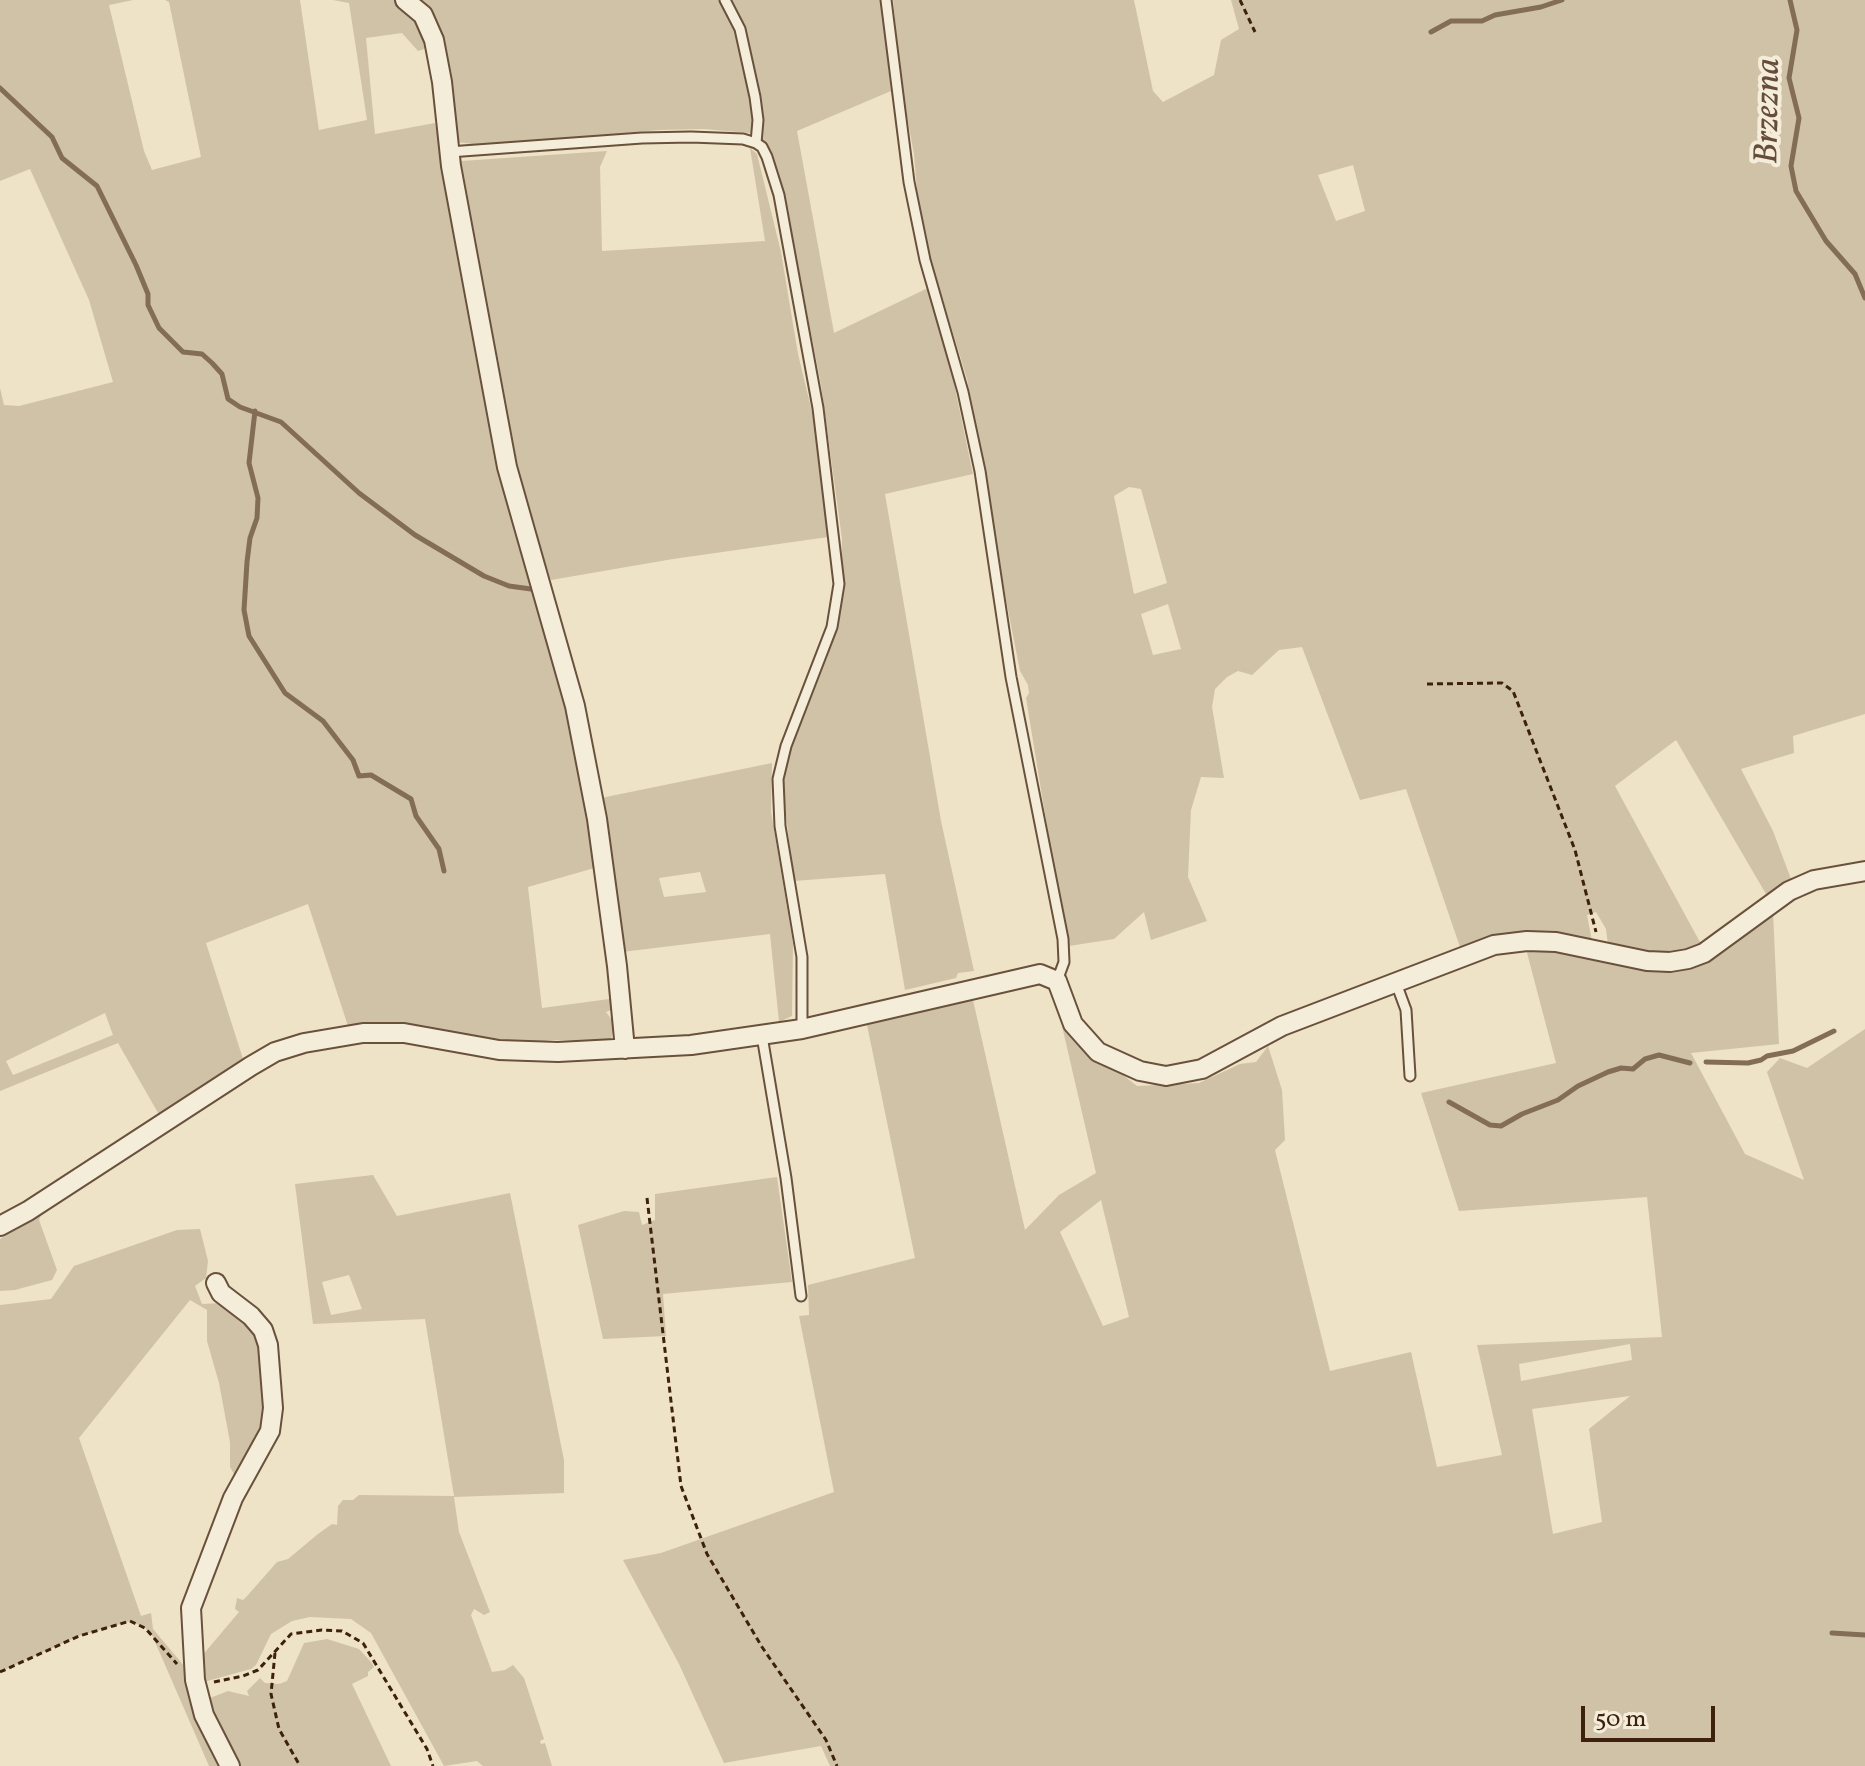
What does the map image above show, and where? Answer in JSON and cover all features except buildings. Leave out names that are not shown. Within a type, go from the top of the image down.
[{"type":"street","points":[[405,0],[423,15],[431,30],[442,82],[449,152],[507,467],[528,548],[569,678],[589,775],[617,966],[625,1049]]},
{"type":"street","points":[[0,1226],[28,1211],[251,1066],[275,1052],[304,1043],[363,1033],[404,1033],[499,1050],[558,1052],[691,1045],[802,1029],[1031,976],[1050,976],[1057,981],[1073,1024],[1098,1052],[1140,1071],[1166,1076],[1202,1069],[1282,1026],[1494,945],[1527,941],[1556,942],[1647,961],[1688,959],[1704,953],[1789,891],[1814,880],[1865,871]]},
{"type":"street","points":[[216,1283],[221,1293],[251,1316],[263,1330],[268,1345],[273,1408],[270,1431],[233,1498],[191,1608],[196,1686],[204,1715],[230,1766]]},
{"type":"lane","points":[[725,0],[740,29],[755,97],[758,120],[756,143]]},
{"type":"lane","points":[[886,0],[909,182],[925,260],[963,392],[980,471],[1011,677],[1063,939],[1064,962],[1057,981]]},
{"type":"lane","points":[[449,152],[691,137],[743,139],[756,143],[767,157],[779,195],[818,408],[839,584],[832,627],[786,746],[778,779],[780,826],[802,957],[802,1029]]},
{"type":"lane","points":[[1396,983],[1406,1010],[1410,1076]]},
{"type":"lane","points":[[762,1036],[786,1178],[801,1296]]},
{"type":"path","points":[[1240,0],[1255,32]]},
{"type":"path","points":[[1427,684],[1502,683],[1513,691],[1575,850],[1601,952]]},
{"type":"path","points":[[647,1198],[681,1486],[707,1554],[762,1647],[826,1740],[837,1766]]},
{"type":"path","points":[[0,1672],[79,1636],[130,1621],[145,1628],[196,1686],[258,1670],[291,1634],[342,1631],[363,1643],[427,1749],[433,1766]]},
{"type":"path","points":[[275,1653],[271,1694],[279,1729],[300,1766]]},
{"type":"shaded area","points":[[0,0],[133,0],[109,5],[144,151],[152,170],[201,157],[169,2],[165,0],[300,0],[319,130],[367,120],[349,3],[333,0],[394,0],[412,13],[430,45],[424,49],[418,51],[402,33],[366,38],[375,134],[435,123],[506,489],[563,692],[598,867],[528,887],[542,1008],[617,998],[618,1007],[606,1012],[615,1024],[611,1039],[604,1042],[500,1040],[380,1024],[349,1029],[308,904],[206,943],[244,1062],[161,1118],[118,1043],[0,1091],[0,388],[4,405],[19,406],[113,382],[89,300],[30,169],[0,181]],"holes":[[[105,1013],[113,1035],[13,1075],[6,1061]]]},
{"type":"shaded area","points":[[416,0],[881,0],[891,91],[797,131],[834,333],[928,288],[948,355],[973,474],[885,494],[941,821],[974,971],[905,990],[885,874],[794,881],[782,783],[789,755],[827,658],[841,612],[842,539],[821,385],[786,205],[773,155],[761,140],[750,133],[703,129],[659,130],[487,146],[457,142],[445,47],[439,31]]},
{"type":"shaded area","points":[[893,0],[1134,0],[1153,91],[1163,102],[1214,75],[1221,40],[1239,29],[1231,0],[1865,0],[1865,714],[1793,736],[1794,753],[1741,769],[1773,831],[1791,879],[1766,894],[1676,740],[1615,786],[1701,944],[1693,951],[1661,956],[1608,945],[1606,929],[1596,912],[1587,915],[1592,941],[1461,950],[1406,789],[1360,800],[1302,647],[1279,650],[1252,675],[1238,671],[1215,689],[1212,707],[1224,778],[1201,777],[1191,810],[1188,877],[1207,921],[1151,940],[1144,912],[1114,939],[1069,946],[1026,698],[1028,685],[1020,671],[967,379],[931,261],[918,203],[914,154],[902,90]],"holes":[[[1353,165],[1365,211],[1336,221],[1318,175]],[[1129,487],[1141,489],[1167,583],[1134,594],[1114,496]],[[1168,604],[1181,649],[1153,655],[1141,614]]]},
{"type":"shaded area","points":[[750,148],[757,154],[781,252],[798,354],[813,416],[828,537],[551,580],[527,514],[511,446],[461,161],[607,151],[600,167],[602,251],[765,241]]},
{"type":"shaded area","points":[[772,763],[771,811],[793,944],[792,1016],[779,1022],[770,934],[622,952],[609,835],[601,798]],"holes":[[[700,872],[706,892],[664,897],[659,878]]]},
{"type":"shaded area","points":[[1773,912],[1779,1044],[1691,1053],[1745,1154],[1804,1180],[1767,1072],[1780,1058],[1807,1068],[1865,1029],[1865,1766],[830,1766],[821,1746],[724,1763],[679,1664],[623,1560],[661,1553],[834,1492],[799,1316],[809,1315],[808,1285],[915,1258],[867,1025],[973,1000],[1025,1230],[1059,1195],[1096,1173],[1062,1026],[1099,1062],[1114,1068],[1137,1086],[1199,1083],[1240,1064],[1256,1062],[1268,1046],[1282,1090],[1285,1140],[1275,1150],[1330,1371],[1411,1352],[1437,1467],[1502,1455],[1477,1345],[1662,1337],[1647,1197],[1459,1211],[1421,1093],[1556,1063],[1526,949],[1568,952],[1612,962],[1677,970],[1701,965]],"holes":[[[1101,1200],[1129,1317],[1103,1326],[1060,1232]],[[1630,1344],[1632,1360],[1521,1381],[1519,1364]],[[1630,1396],[1589,1429],[1602,1522],[1553,1534],[1532,1409]]]},
{"type":"shaded area","points":[[373,1175],[397,1216],[510,1193],[564,1460],[564,1493],[454,1497],[459,1532],[490,1612],[484,1615],[474,1609],[471,1615],[492,1672],[513,1665],[524,1678],[544,1739],[540,1741],[541,1744],[545,1743],[552,1766],[483,1766],[477,1761],[444,1766],[371,1633],[351,1619],[310,1617],[292,1621],[271,1634],[251,1669],[200,1683],[201,1657],[239,1612],[235,1609],[237,1598],[243,1600],[277,1562],[288,1559],[332,1524],[337,1525],[338,1506],[343,1500],[353,1500],[359,1495],[454,1496],[425,1319],[313,1324],[295,1184]],"holes":[[[349,1275],[362,1309],[331,1315],[322,1282]]]},
{"type":"shaded area","points":[[777,1177],[792,1282],[663,1294],[666,1336],[603,1339],[578,1225],[624,1211],[639,1212],[642,1225],[655,1220],[655,1194]]},
{"type":"shaded area","points":[[43,1211],[39,1220],[57,1270],[52,1280],[0,1291],[0,1239]]},
{"type":"shaded area","points":[[200,1229],[208,1261],[206,1278],[195,1286],[202,1304],[222,1303],[258,1332],[271,1411],[238,1481],[230,1467],[230,1442],[207,1341],[207,1310],[190,1300],[79,1438],[141,1616],[151,1613],[153,1629],[190,1673],[227,1766],[209,1766],[152,1635],[131,1621],[79,1636],[0,1672],[0,1305],[51,1299],[74,1266],[177,1230]]},
{"type":"shaded area","points":[[327,1639],[359,1649],[374,1667],[368,1676],[352,1684],[391,1766],[235,1766],[205,1700],[228,1691],[249,1696],[247,1691],[260,1678],[265,1683],[287,1681],[304,1643]]},
{"type":"waterway","points":[[1431,32],[1451,21],[1482,21],[1495,15],[1562,0]]},
{"type":"waterway","name":"Brzezna","points":[[1790,0],[1797,30],[1789,78],[1799,118],[1791,166],[1796,191],[1826,241],[1855,274],[1865,298]]},
{"type":"waterway","points":[[0,88],[52,137],[62,158],[97,186],[136,265],[148,294],[148,305],[159,328],[183,352],[202,354],[212,363],[222,374],[228,399],[240,407],[281,422],[359,493],[415,535],[484,576],[509,586],[531,589]]},
{"type":"waterway","points":[[255,411],[249,463],[258,498],[257,518],[250,538],[244,610],[249,636],[285,693],[323,721],[353,760],[359,776],[371,775],[411,799],[416,816],[439,849],[444,871]]},
{"type":"waterway","points":[[1706,1062],[1748,1063],[1761,1060],[1793,1051],[1834,1031]]},
{"type":"waterway","points":[[1449,1102],[1490,1125],[1501,1126],[1558,1100],[1578,1086],[1608,1072],[1621,1068],[1633,1069],[1645,1059],[1659,1055],[1690,1063]]},
{"type":"waterway","points":[[1832,1633],[1865,1635]]}]
